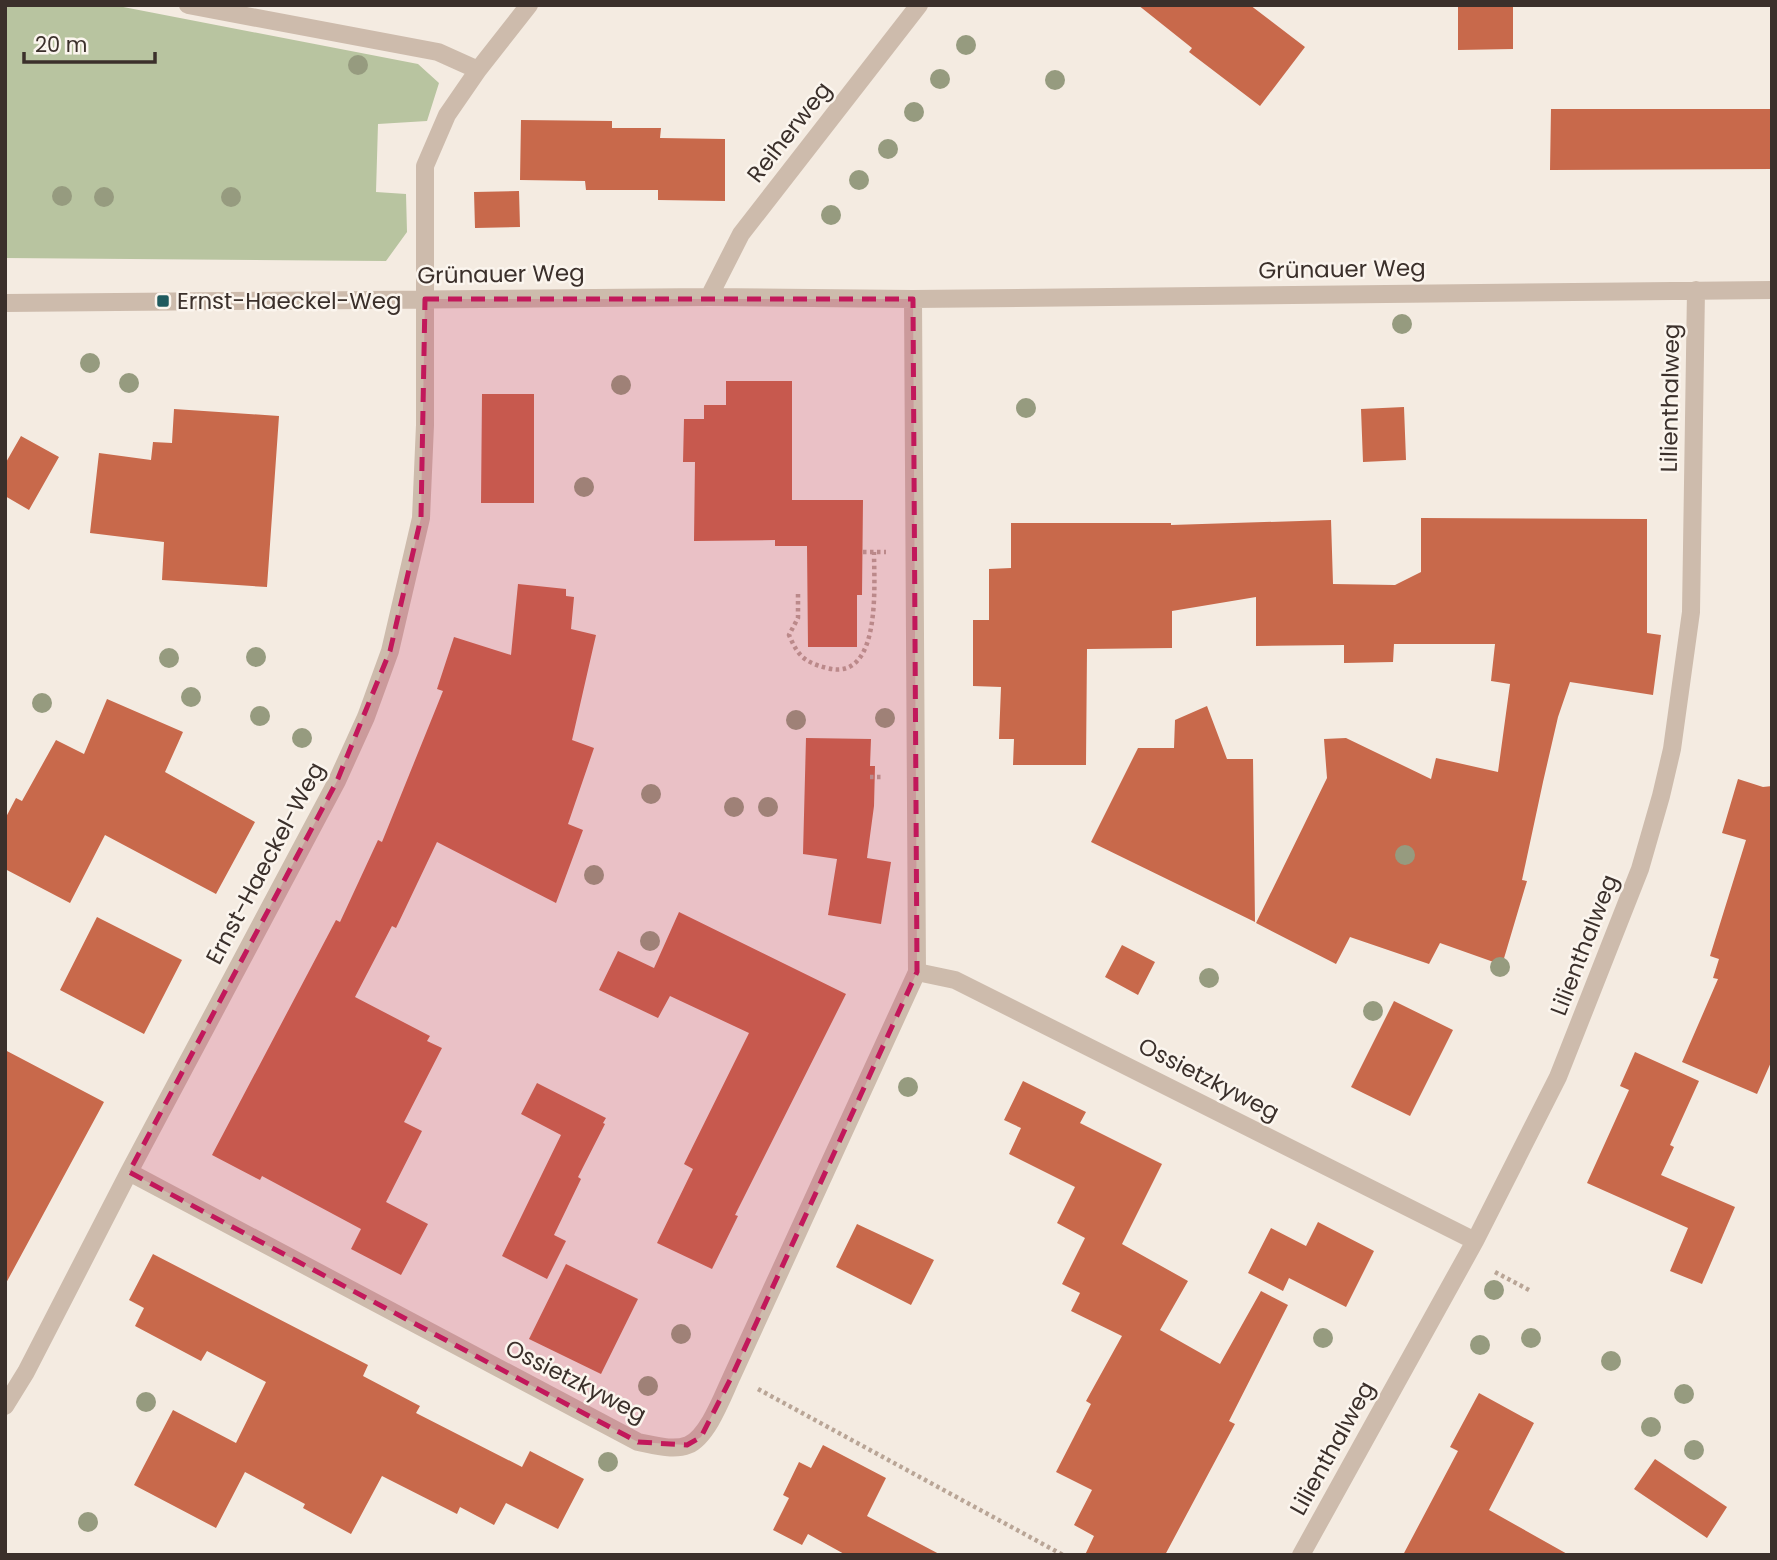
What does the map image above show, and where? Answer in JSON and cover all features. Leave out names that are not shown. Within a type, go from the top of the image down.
[{"type":"street","points":[[187,5],[438,52],[478,70]]},
{"type":"street","name":"Ernst-Haeckel-Weg","points":[[5,1406],[26,1372],[337,781],[366,717],[390,651],[421,518],[425,425],[425,166],[447,115],[529,5]]},
{"type":"street","name":"Reiherweg","points":[[709,296],[741,234],[919,5]]},
{"type":"street","name":"Lilienthalweg","points":[[1301,1555],[1471,1248],[1558,1077],[1640,869],[1664,784],[1680,701],[1691,612],[1696,290]]},
{"type":"street","name":"Grünauer Weg","points":[[5,303],[709,296],[913,299],[1772,290]]},
{"type":"street","name":"Ossietzkyweg","points":[[129,1172],[638,1442],[669,1448],[687,1446],[701,1437],[732,1376],[916,972],[913,299]]},
{"type":"street","name":"Ossietzkyweg","points":[[916,972],[956,980],[1471,1248]]},
{"type":"path","points":[[799,594],[798,618],[789,635],[797,654],[831,670],[848,668],[862,657],[874,620],[874,552]]},
{"type":"path","points":[[1471,1248],[1529,1290]]},
{"type":"path","points":[[732,1376],[1063,1555]]},
{"type":"highlighted area","points":[[425,299],[913,299],[917,972],[732,1376],[701,1437],[687,1445],[638,1442],[129,1172],[337,781],[390,651],[421,518]]},
{"type":"green space","points":[[5,5],[113,5],[418,64],[439,83],[427,121],[378,124],[376,192],[406,194],[407,232],[386,261],[5,258]]},
{"type":"building","points":[[1138,5],[1250,5],[1305,47],[1260,106],[1189,52],[1192,48]]},
{"type":"building","points":[[1458,5],[1513,5],[1513,49],[1458,50]]},
{"type":"building","points":[[1551,109],[1772,109],[1772,169],[1550,170]]},
{"type":"building","points":[[521,120],[612,121],[612,128],[661,128],[660,138],[725,139],[725,201],[658,200],[658,190],[586,190],[585,181],[520,180]]},
{"type":"building","points":[[519,191],[520,227],[475,228],[474,192]]},
{"type":"building","points":[[726,381],[792,381],[792,500],[863,500],[862,595],[857,595],[857,647],[808,647],[807,546],[775,546],[775,540],[694,541],[695,462],[683,462],[684,419],[704,419],[704,405],[726,405]]},
{"type":"building","points":[[482,394],[534,394],[534,503],[481,503]]},
{"type":"building","points":[[1404,407],[1406,460],[1363,462],[1361,409]]},
{"type":"building","points":[[174,409],[279,416],[267,587],[162,580],[164,542],[90,533],[99,453],[151,460],[153,442],[172,443]]},
{"type":"building","points":[[21,436],[59,457],[29,510],[5,496],[5,464]]},
{"type":"building","points":[[1421,518],[1647,519],[1647,633],[1661,635],[1653,695],[1570,682],[1558,717],[1543,782],[1522,880],[1527,881],[1502,965],[1440,943],[1429,964],[1350,937],[1336,964],[1256,923],[1327,778],[1324,739],[1346,738],[1431,779],[1436,758],[1498,772],[1510,684],[1491,681],[1495,644],[1394,644],[1393,662],[1344,663],[1344,645],[1256,646],[1256,597],[1172,611],[1172,648],[1087,649],[1086,765],[1013,765],[1014,739],[999,739],[1001,687],[973,686],[973,620],[989,620],[989,569],[1011,568],[1011,523],[1171,525],[1331,520],[1333,584],[1395,585],[1421,572]]},
{"type":"building","points":[[518,584],[566,589],[566,596],[574,597],[571,629],[596,635],[572,740],[594,748],[568,824],[583,830],[556,903],[437,842],[396,928],[392,926],[355,997],[430,1036],[427,1041],[442,1048],[404,1122],[422,1131],[386,1202],[428,1224],[401,1275],[351,1249],[361,1229],[262,1176],[260,1180],[212,1155],[336,920],[340,922],[378,840],[382,842],[443,691],[437,689],[454,637],[511,655]]},
{"type":"building","points":[[107,699],[183,732],[165,772],[255,822],[216,894],[105,835],[70,903],[5,869],[5,819],[16,798],[22,801],[56,740],[84,754]]},
{"type":"building","points":[[1207,706],[1227,759],[1253,759],[1255,922],[1091,842],[1138,748],[1174,748],[1175,720]]},
{"type":"building","points":[[806,738],[871,739],[870,766],[875,766],[874,806],[867,858],[891,862],[881,924],[828,915],[837,859],[803,854]]},
{"type":"building","points":[[1738,779],[1763,787],[1772,786],[1772,1060],[1757,1094],[1682,1062],[1718,979],[1713,978],[1719,959],[1710,956],[1746,840],[1722,833]]},
{"type":"building","points":[[679,912],[846,994],[735,1215],[738,1216],[712,1269],[657,1243],[693,1169],[684,1164],[749,1033],[670,996],[658,1018],[599,990],[618,951],[654,968]]},
{"type":"building","points":[[97,917],[182,960],[144,1034],[60,990]]},
{"type":"building","points":[[1122,945],[1155,962],[1138,995],[1105,977]]},
{"type":"building","points":[[1394,1001],[1453,1030],[1410,1116],[1351,1087]]},
{"type":"building","points":[[5,1050],[104,1102],[5,1285]]},
{"type":"building","points":[[1635,1052],[1699,1081],[1670,1145],[1674,1147],[1661,1175],[1735,1207],[1702,1284],[1670,1271],[1688,1228],[1587,1183],[1629,1090],[1620,1086]]},
{"type":"building","points":[[1023,1081],[1086,1112],[1080,1123],[1162,1164],[1122,1244],[1188,1281],[1160,1330],[1220,1364],[1261,1291],[1288,1305],[1229,1421],[1235,1424],[1165,1555],[1085,1555],[1094,1536],[1074,1525],[1092,1490],[1056,1472],[1091,1404],[1086,1401],[1122,1336],[1071,1311],[1080,1293],[1062,1284],[1085,1238],[1057,1223],[1075,1187],[1009,1154],[1021,1128],[1004,1120]]},
{"type":"building","points":[[537,1083],[606,1118],[554,1235],[566,1241],[547,1279],[502,1256],[561,1135],[521,1114]]},
{"type":"building","points":[[1318,1222],[1374,1251],[1346,1307],[1289,1278],[1283,1291],[1248,1273],[1271,1228],[1306,1246]]},
{"type":"building","points":[[857,1224],[934,1260],[911,1305],[836,1267]]},
{"type":"building","points":[[153,1254],[368,1365],[363,1376],[420,1406],[416,1413],[522,1467],[530,1451],[584,1479],[558,1529],[506,1503],[494,1525],[460,1507],[457,1514],[382,1476],[351,1534],[303,1508],[305,1504],[245,1472],[216,1528],[134,1485],[173,1410],[236,1443],[266,1382],[207,1351],[201,1361],[135,1326],[144,1308],[129,1300]]},
{"type":"building","points":[[566,1264],[638,1299],[601,1374],[529,1339]]},
{"type":"building","points":[[1479,1393],[1534,1423],[1489,1510],[1569,1555],[1403,1555],[1458,1451],[1450,1447]]},
{"type":"building","points":[[823,1445],[886,1478],[867,1516],[941,1555],[846,1555],[808,1534],[802,1545],[773,1530],[789,1498],[783,1495],[799,1462],[811,1468]]},
{"type":"building","points":[[1655,1459],[1727,1507],[1707,1538],[1634,1489]]},
{"type":"place","name":"Ernst-Haeckel-Weg","points":[[163,301]]}]
